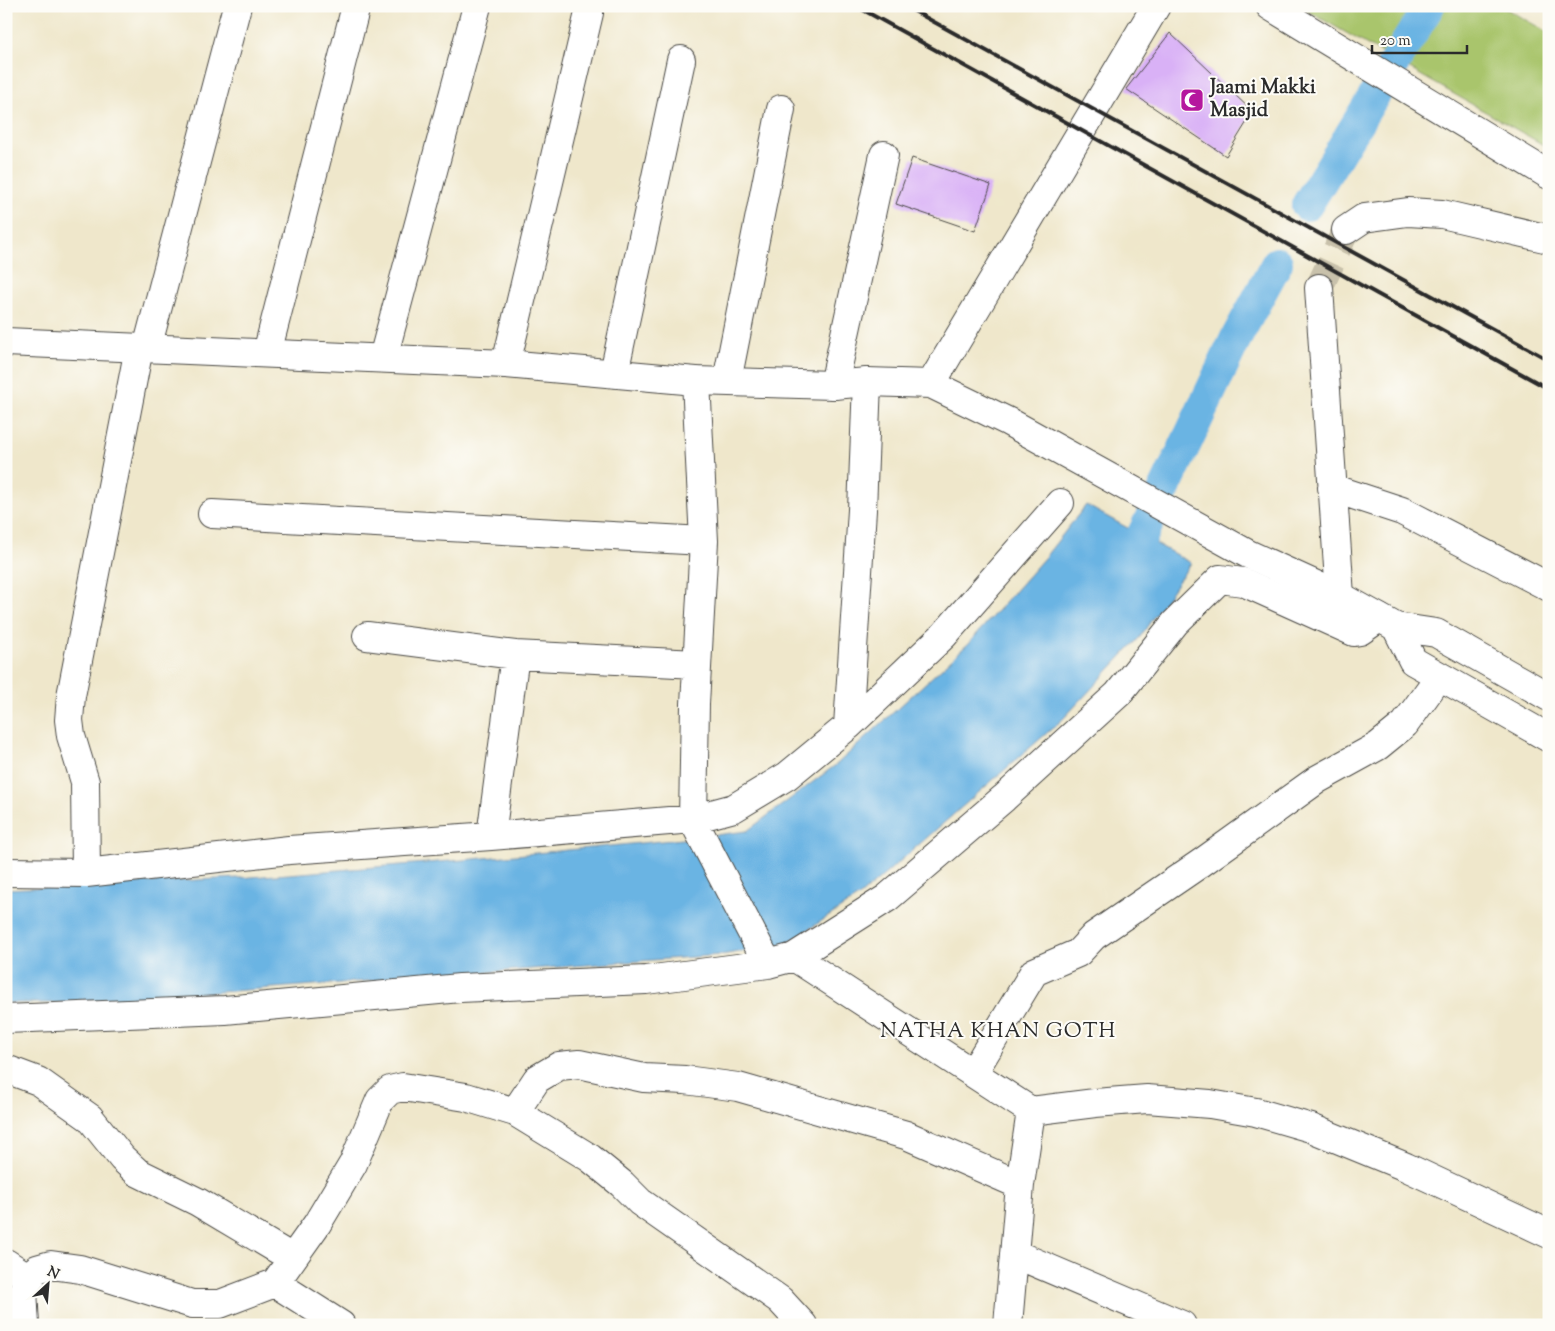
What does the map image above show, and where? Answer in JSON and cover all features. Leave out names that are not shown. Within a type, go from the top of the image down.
[{"type":"main road","points":[[86,873],[85,782],[71,736],[69,720],[71,696],[143,348],[237,6]]},
{"type":"main road","points":[[267,353],[356,6]]},
{"type":"main road","points":[[383,358],[477,6]]},
{"type":"main road","points":[[931,384],[1156,6]]},
{"type":"main road","points":[[1270,6],[1442,112],[1549,175]]},
{"type":"main road","points":[[506,364],[589,13]]},
{"type":"main road","points":[[614,373],[681,60]]},
{"type":"main road","points":[[727,381],[781,110]]},
{"type":"main road","points":[[834,385],[884,155]]},
{"type":"main road","points":[[1346,230],[1364,218],[1408,212],[1442,214],[1549,239]]},
{"type":"main road","points":[[1319,288],[1340,596]]},
{"type":"main road","points":[[6,342],[506,364],[696,381],[834,385],[867,382],[931,384],[1008,422],[1248,554],[1340,596],[1388,622],[1436,632],[1549,697]]},
{"type":"main road","points":[[696,381],[704,541],[697,664],[693,819],[767,963]]},
{"type":"main road","points":[[848,726],[862,510],[867,382]]},
{"type":"main road","points":[[1332,488],[1402,511],[1549,587]]},
{"type":"main road","points":[[6,872],[86,873],[289,850],[693,819],[734,808],[787,776],[848,726],[944,635],[1060,503]]},
{"type":"main road","points":[[212,514],[704,541]]},
{"type":"main road","points":[[6,1019],[225,1010],[460,988],[646,980],[767,963],[794,957],[887,898],[1004,798],[1118,694],[1175,623],[1220,579],[1243,582],[1354,632],[1388,622]]},
{"type":"main road","points":[[1388,622],[1413,661],[1549,738]]},
{"type":"main road","points":[[367,636],[515,655],[697,664]]},
{"type":"main road","points":[[491,836],[515,655]]},
{"type":"main road","points":[[973,1073],[1034,972],[1045,965],[1061,962],[1078,953],[1094,936],[1202,863],[1318,780],[1378,746],[1405,724],[1439,677]]},
{"type":"main road","points":[[794,957],[1031,1111],[1095,1102],[1147,1099],[1210,1104],[1256,1112],[1311,1128],[1398,1164],[1549,1234]]},
{"type":"main road","points":[[516,1112],[537,1079],[559,1066],[579,1064],[644,1078],[685,1080],[738,1087],[906,1136],[1020,1185]]},
{"type":"main road","points":[[6,1069],[38,1081],[90,1118],[122,1158],[137,1172],[198,1202],[292,1258]]},
{"type":"main road","points":[[25,1325],[24,1290],[37,1269],[51,1265],[80,1269],[192,1304],[220,1304],[275,1283],[316,1224],[353,1164],[380,1100],[390,1090],[403,1087],[466,1097],[516,1112],[590,1158],[622,1184],[640,1202],[780,1300],[803,1325]]},
{"type":"main road","points":[[1008,1325],[1020,1185],[1031,1111]]},
{"type":"main road","points":[[1015,1254],[1182,1325]]},
{"type":"main road","points":[[6,1263],[30,1278]]},
{"type":"main road","points":[[275,1283],[341,1325]]},
{"type":"green space","points":[[1299,6],[1501,6],[1549,33],[1549,148]]},
{"type":"water","points":[[1086,505],[1191,563],[1140,637],[1063,719],[860,896],[786,944],[721,955],[69,1003],[6,1003],[6,889],[239,878],[463,860],[747,831],[837,764],[968,644],[1045,557]]},
{"type":"building","name":"Jaami Makki Masjid","points":[[1170,33],[1253,112],[1226,156],[1126,89]]},
{"type":"building","points":[[912,158],[991,185],[975,231],[896,204]]},
{"type":"waterway","points":[[1307,205],[1429,6]]},
{"type":"waterway","points":[[1142,536],[1235,340],[1277,263]]},
{"type":"tunnel","points":[[1319,288],[1346,230]]},
{"type":"railway","points":[[856,6],[1549,389]]},
{"type":"railway","points":[[905,6],[1549,360]]},
{"type":"place","name":"Jaami Makki Masjid","points":[[1192,100]]},
{"type":"district","name":"NATHA KHAN GOTH","points":[[998,1032]]}]
